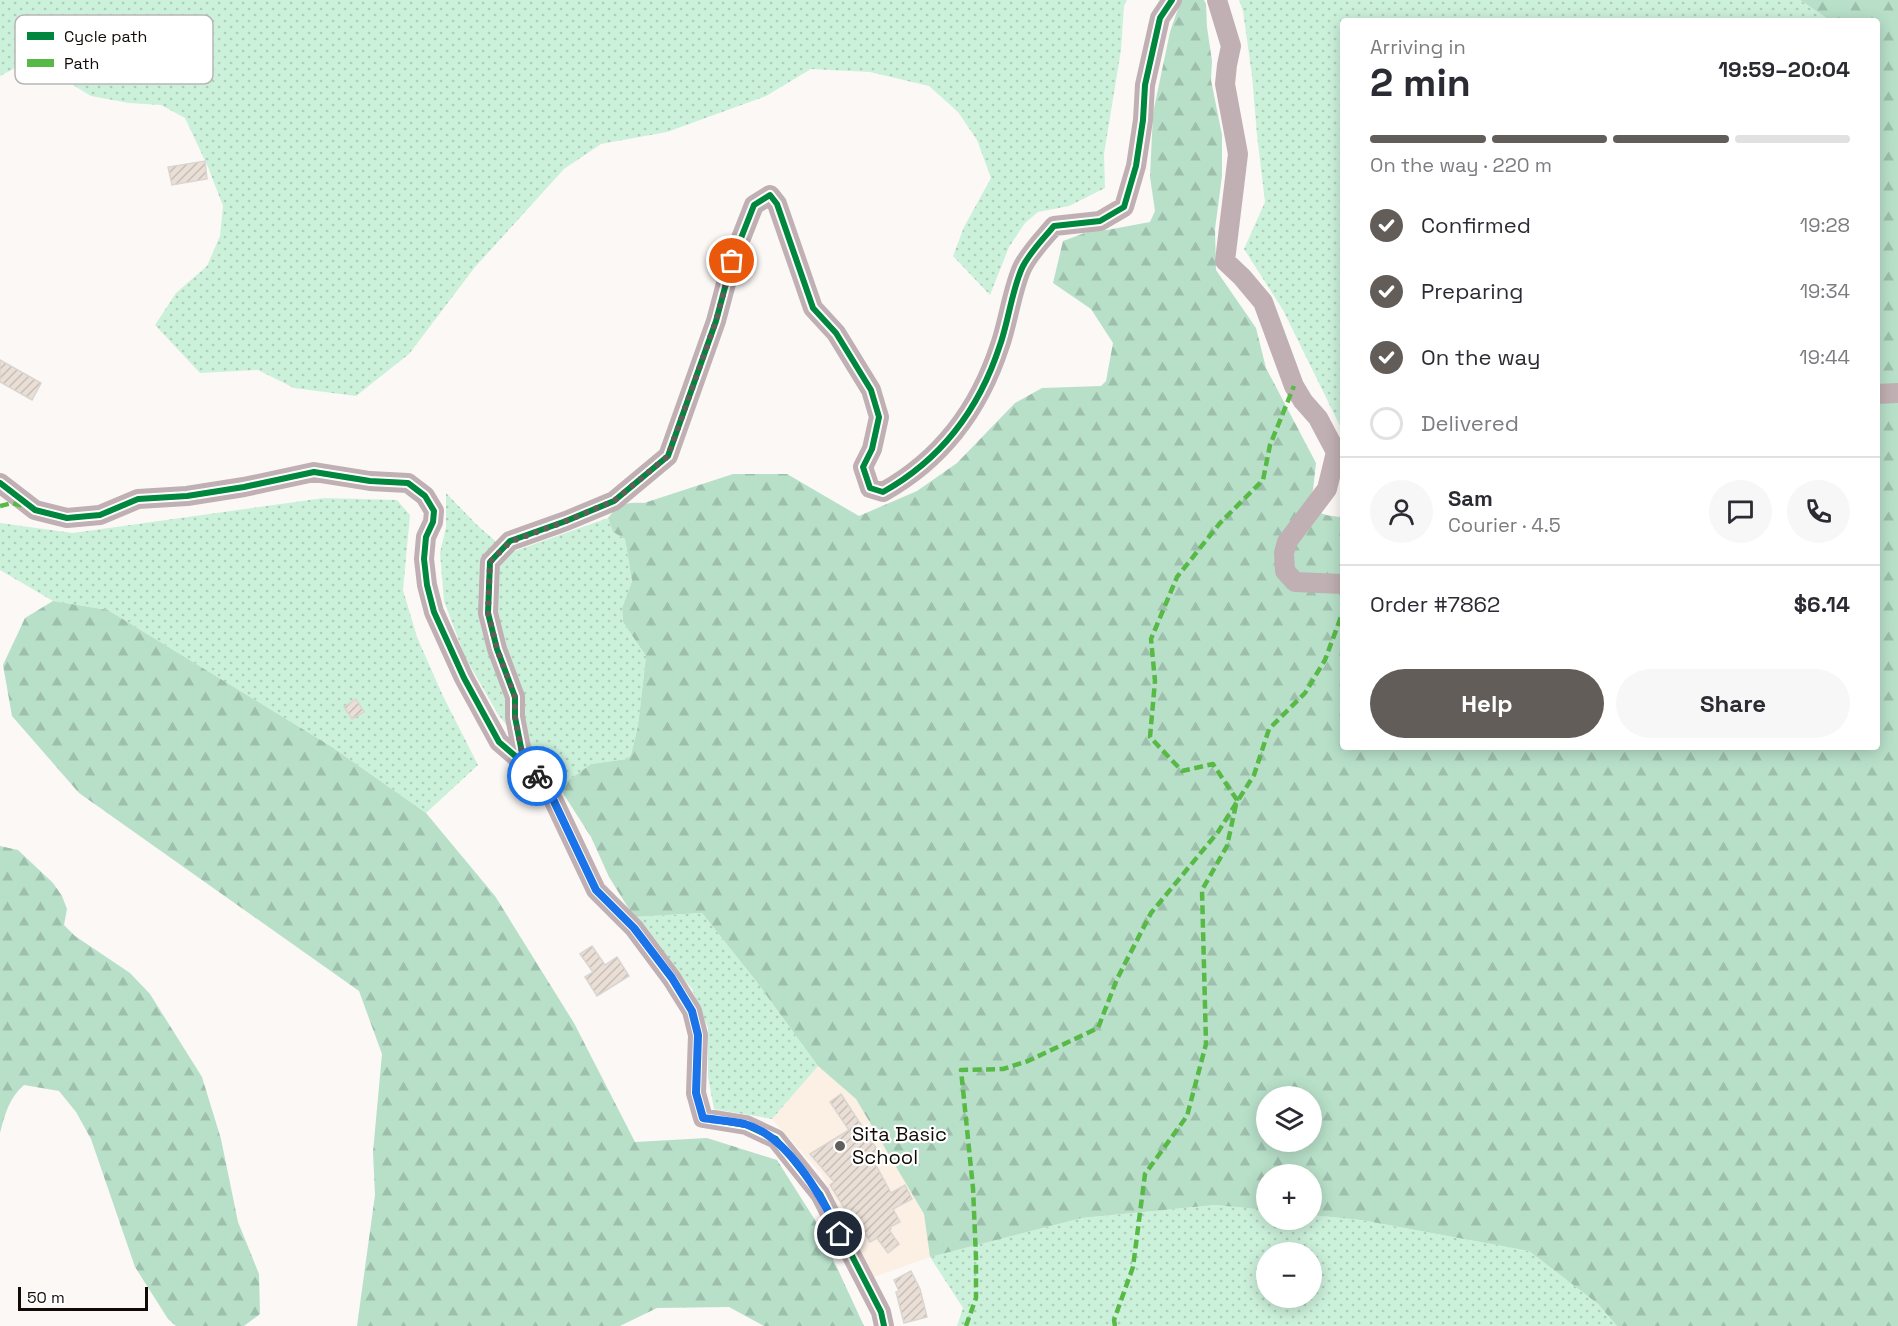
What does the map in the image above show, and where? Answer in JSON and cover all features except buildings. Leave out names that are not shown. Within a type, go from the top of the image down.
[{"type":"street","points":[[524,763],[515,717],[515,697],[497,649],[488,613],[490,562],[510,542],[614,501],[668,456],[716,321],[732,261],[754,205],[770,195],[777,204],[813,308],[836,333],[871,390],[879,417],[872,449],[862,467],[870,488],[883,492],[902,481],[942,448],[972,409],[990,374],[1001,345],[1022,268],[1034,249],[1054,226],[1100,221],[1125,207],[1136,166],[1143,120],[1144,86],[1160,18],[1172,0]]},
{"type":"street","points":[[1217,0],[1231,46],[1226,84],[1238,154],[1225,261],[1263,302],[1294,386],[1318,418],[1336,452],[1327,489],[1287,542],[1284,553],[1286,571],[1295,582],[1340,584]]},
{"type":"street","points":[[1880,394],[1898,393]]},
{"type":"street","points":[[0,483],[35,510],[67,518],[100,515],[138,500],[187,496],[244,487],[314,472],[370,481],[408,483],[424,496],[434,511],[433,522],[426,537],[424,559],[427,585],[434,612],[464,678],[499,742],[535,773],[551,795],[596,890],[634,928],[672,978],[692,1011],[698,1035],[696,1093],[703,1118],[746,1125],[776,1139],[820,1194],[881,1312],[884,1326]]},
{"type":"shaded area","name":"Sita Basic School","points":[[818,1066],[856,1099],[910,1189],[924,1214],[930,1257],[874,1277],[821,1173],[772,1119]]},
{"type":"green space","points":[[0,0],[1127,0],[1124,6],[1121,50],[1104,154],[1105,188],[1069,206],[1038,212],[1025,223],[1009,247],[990,295],[953,256],[964,227],[991,178],[977,140],[958,112],[929,86],[870,72],[811,69],[766,96],[667,132],[601,144],[564,169],[475,267],[409,354],[356,396],[294,388],[258,370],[200,373],[155,325],[176,293],[207,266],[220,236],[223,206],[185,118],[161,105],[129,103],[91,96],[71,84],[213,84],[213,15],[15,15],[15,68],[0,76]]},
{"type":"green space","points":[[1181,0],[1204,0],[1212,61],[1211,80],[1222,135],[1222,176],[1215,229],[1216,270],[1256,328],[1266,368],[1316,463],[1313,490],[1308,502],[1319,512],[1340,517],[1340,750],[1880,750],[1880,18],[1827,18],[1800,0],[1898,0],[1898,1326],[1617,1326],[1598,1304],[1529,1251],[1361,1220],[1322,1216],[1322,1164],[1256,1164],[1256,1209],[1215,1205],[1082,1218],[930,1257],[924,1214],[856,1099],[818,1066],[756,981],[702,913],[634,917],[609,877],[591,837],[559,787],[591,764],[627,759],[631,755],[638,726],[646,656],[623,622],[622,608],[632,581],[625,539],[613,532],[608,518],[623,505],[644,503],[733,474],[787,474],[859,516],[917,491],[957,463],[1015,403],[1042,388],[1101,386],[1106,381],[1113,343],[1091,309],[1053,283],[1063,241],[1090,231],[1150,222],[1155,211],[1150,177],[1153,113],[1170,32]]},
{"type":"green space","points":[[1239,0],[1800,0],[1827,18],[1340,18],[1340,426],[1283,310],[1244,249],[1265,202],[1243,11]]},
{"type":"green space","points":[[446,493],[509,553],[608,518],[613,532],[625,539],[632,581],[622,608],[623,622],[646,656],[638,726],[631,755],[627,759],[591,764],[559,787],[499,716],[465,657],[444,601],[440,553],[446,527]]},
{"type":"green space","points":[[324,498],[397,500],[410,515],[403,590],[417,637],[442,694],[478,765],[426,813],[332,747],[108,610],[53,601],[0,570],[0,523],[73,533]]},
{"type":"green space","points":[[53,601],[108,610],[332,747],[426,813],[495,896],[574,1023],[635,1142],[707,1138],[777,1160],[815,1220],[864,1326],[764,1326],[729,1307],[657,1308],[620,1326],[357,1326],[375,1195],[373,1152],[382,1054],[359,991],[79,793],[12,716],[3,665],[25,618]]},
{"type":"green space","points":[[0,846],[18,850],[53,883],[67,909],[64,925],[75,936],[130,973],[150,994],[202,1077],[221,1139],[238,1222],[259,1274],[260,1314],[244,1326],[176,1326],[168,1319],[135,1267],[91,1139],[76,1112],[59,1091],[24,1085],[11,1101],[0,1133]]},
{"type":"green space","points":[[702,913],[756,981],[818,1066],[772,1119],[714,1109],[708,1077],[708,1028],[692,989],[634,917]]},
{"type":"green space","points":[[1215,1205],[1256,1209],[1256,1230],[1322,1230],[1322,1216],[1361,1220],[1529,1251],[1598,1304],[1617,1326],[957,1326],[963,1308],[930,1257],[1082,1218]]},
{"type":"marked path","points":[[1115,1326],[1114,1320],[1133,1267],[1145,1174],[1187,1116],[1206,1044],[1202,890],[1227,846],[1237,800],[1213,764],[1182,771],[1150,737],[1155,681],[1151,639],[1177,577],[1220,523],[1263,480],[1270,445],[1294,386]]},
{"type":"marked path","points":[[0,506],[12,503],[23,506]]},
{"type":"marked path","points":[[966,1326],[976,1298],[976,1258],[973,1188],[961,1070],[1003,1069],[1028,1061],[1098,1028],[1117,979],[1151,913],[1218,832],[1254,775],[1269,729],[1305,693],[1325,660],[1340,619]]},
{"type":"cycle path","points":[[524,763],[515,717],[515,697],[497,649],[488,613],[490,562],[510,541],[614,501],[668,456],[716,321],[732,261],[754,205],[770,195],[777,204],[813,308],[836,333],[871,390],[879,417],[872,449],[863,467],[870,488],[883,492],[904,479],[940,448],[969,411],[981,391],[1000,345],[1019,274],[1037,245],[1054,226],[1100,221],[1124,207],[1136,166],[1143,120],[1145,85],[1160,18],[1172,0]]},
{"type":"cycle path","points":[[0,483],[35,510],[67,518],[100,515],[138,499],[187,496],[314,472],[370,481],[408,483],[425,496],[434,511],[433,522],[426,537],[424,559],[427,585],[434,612],[464,678],[499,742],[535,773],[551,795],[596,890],[634,928],[672,979],[692,1011],[698,1035],[696,1093],[703,1118],[746,1125],[776,1139],[820,1194],[881,1312],[884,1326]]},
{"type":"way so far","points":[[537,776],[524,763],[515,717],[515,697],[497,649],[488,613],[490,562],[510,542],[614,501],[668,456],[716,321],[732,261]]},
{"type":"place","name":"Sita Basic School","points":[[840,1146]]},
{"type":"route","points":[[537,776],[551,795],[596,890],[634,928],[672,978],[692,1011],[698,1035],[696,1093],[703,1118],[746,1125],[776,1139],[820,1194],[840,1234]]}]
